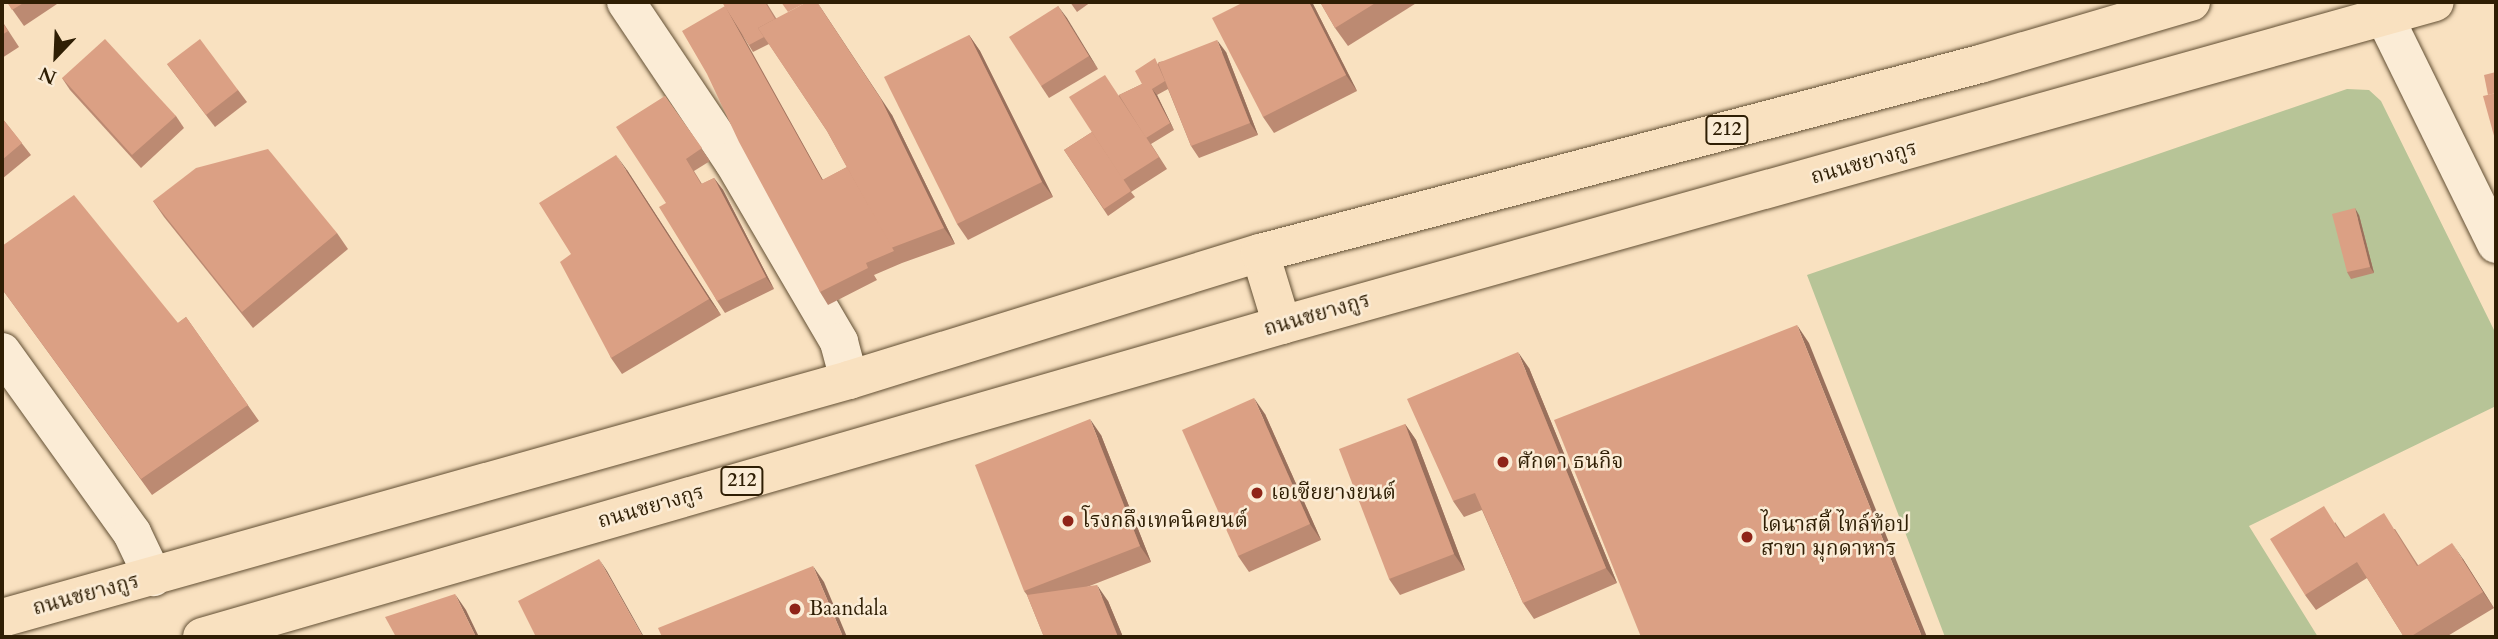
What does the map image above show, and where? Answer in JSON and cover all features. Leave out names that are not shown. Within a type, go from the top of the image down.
[{"type":"main road","name":"ถนนชยางกูร","points":[[2,618],[153,578],[583,453],[849,380],[1260,253],[1980,64],[2191,2]]},
{"type":"main road","name":"ถนนชยางกูร","points":[[214,635],[1282,325],[2435,2]]},
{"type":"main road","points":[[1260,253],[1282,325]]},
{"type":"street","points":[[626,2],[740,173],[839,342],[849,380]]},
{"type":"street","points":[[2384,16],[2496,244]]},
{"type":"street","points":[[2,352],[132,533],[153,578]]},
{"type":"green space","points":[[2347,89],[2369,90],[2381,101],[2496,334],[2496,406],[2249,526],[2318,637],[1945,637],[1807,275]]},
{"type":"building","points":[[7,2],[25,2],[12,10]]},
{"type":"building","points":[[722,2],[765,2],[775,19],[758,28],[764,37],[749,45]]},
{"type":"building","points":[[781,2],[807,2],[788,12]]},
{"type":"building","points":[[807,2],[817,2],[881,99],[944,228],[891,248],[827,131],[758,28]]},
{"type":"building","points":[[1244,2],[1309,2],[1346,75],[1263,117],[1212,18]]},
{"type":"building","points":[[1320,2],[1377,2],[1335,28]]},
{"type":"building","points":[[725,6],[822,180],[847,167],[894,251],[866,263],[868,268],[820,292],[682,31]]},
{"type":"building","points":[[1058,6],[1089,56],[1041,86],[1009,37]]},
{"type":"building","points":[[2,22],[8,31],[2,35]]},
{"type":"building","points":[[969,35],[1042,182],[957,224],[884,77]]},
{"type":"building","points":[[105,39],[176,116],[132,155],[62,78]]},
{"type":"building","points":[[200,39],[238,90],[206,115],[167,64]]},
{"type":"building","points":[[1217,40],[1250,123],[1191,146],[1158,63]]},
{"type":"building","points":[[1155,58],[1165,81],[1152,89],[1170,123],[1146,138],[1119,95],[1142,84],[1135,71]]},
{"type":"building","points":[[2496,72],[2496,93],[2488,95],[2484,75]]},
{"type":"building","points":[[1105,75],[1159,157],[1123,180],[1069,97]]},
{"type":"building","points":[[2496,93],[2496,143],[2483,96]]},
{"type":"building","points":[[665,96],[702,148],[686,159],[701,184],[714,178],[766,277],[717,301],[659,207],[666,203],[616,127]]},
{"type":"building","points":[[2,118],[22,143],[2,160]]},
{"type":"building","points":[[1092,132],[1131,191],[1104,209],[1064,150]]},
{"type":"building","points":[[268,149],[337,233],[242,312],[153,201],[196,168]]},
{"type":"building","points":[[616,155],[709,299],[611,358],[560,262],[571,254],[539,203]]},
{"type":"building","points":[[74,195],[178,323],[186,317],[248,405],[141,479],[2,289],[2,246]]},
{"type":"building","points":[[2355,208],[2370,267],[2347,272],[2332,214]]},
{"type":"building","name":"ไดนาสตี้ ไทล์ท้อป สาขา มุกดาหาร","points":[[1797,325],[1922,637],[1641,637],[1554,420]]},
{"type":"building","name":"ศักดา ธนกิจ","points":[[1518,352],[1606,568],[1523,603],[1475,493],[1453,501],[1407,399]]},
{"type":"building","name":"เอเซียยางยนต์","points":[[1254,398],[1310,524],[1238,556],[1182,430]]},
{"type":"building","name":"โรงกลึงเทคนิคยนต์","points":[[1090,419],[1140,546],[1024,591],[975,465]]},
{"type":"building","points":[[1405,424],[1454,554],[1389,579],[1339,449]]},
{"type":"building","points":[[2324,506],[2344,538],[2384,513],[2417,566],[2452,543],[2483,592],[2410,637],[2404,637],[2357,562],[2305,595],[2270,539]]},
{"type":"building","points":[[599,559],[643,637],[536,637],[518,601]]},
{"type":"building","points":[[813,566],[843,637],[662,637],[658,628]]},
{"type":"building","points":[[1097,585],[1118,637],[1044,637],[1027,595]]},
{"type":"building","points":[[455,594],[476,637],[396,637],[385,617]]},
{"type":"place","name":"ศักดา ธนกิจ","points":[[1503,462]]},
{"type":"place","name":"เอเซียยางยนต์","points":[[1257,493]]},
{"type":"place","name":"โรงกลึงเทคนิคยนต์","points":[[1068,521]]},
{"type":"place","name":"ไดนาสตี้ ไทล์ท้อป สาขา มุกดาหาร","points":[[1747,537]]},
{"type":"place","name":"Baandala","points":[[795,609]]}]
